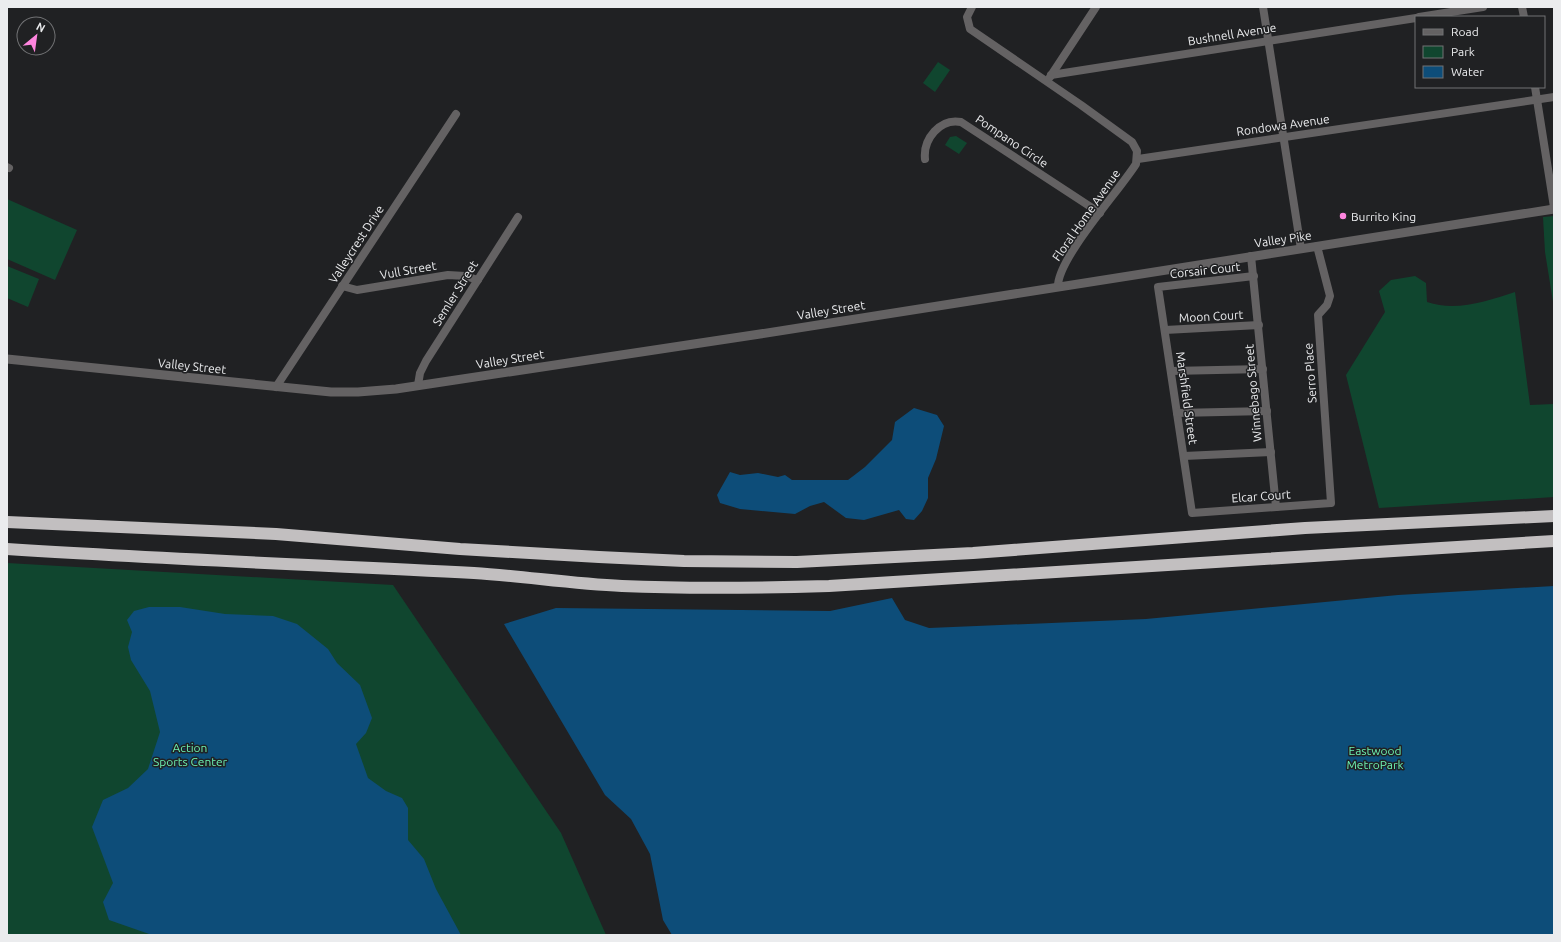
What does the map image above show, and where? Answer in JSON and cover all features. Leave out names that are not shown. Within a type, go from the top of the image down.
[{"type":"highway","points":[[7,522],[276,534],[460,549],[684,561],[797,562],[973,553],[1305,528],[1554,516]]},
{"type":"highway","points":[[7,549],[148,558],[270,562],[478,574],[620,586],[714,589],[829,586],[1554,541]]},
{"type":"street","points":[[972,7],[967,17],[970,29],[1049,78],[1132,142],[1137,151],[1138,159]]},
{"type":"street","points":[[1049,78],[1096,7]]},
{"type":"street","points":[[1263,7],[1301,249]]},
{"type":"street","points":[[1425,16],[1483,7]]},
{"type":"street","name":"Bushnell Avenue","points":[[1049,78],[1415,18]]},
{"type":"street","points":[[1535,88],[1554,208]]},
{"type":"street","name":"Rondowa Avenue","points":[[1138,159],[1554,97]]},
{"type":"street","name":"Valleycrest Drive","points":[[276,387],[456,114]]},
{"type":"street","name":"Pompano Circle","points":[[925,159],[926,146],[938,128],[942,124],[950,121],[961,122],[1100,213]]},
{"type":"street","name":"Floral Home Avenue","points":[[1058,286],[1060,274],[1100,213],[1132,170],[1138,159]]},
{"type":"street","name":"Valley Pike","points":[[1015,293],[1554,208]]},
{"type":"street","name":"Semler Street","points":[[418,385],[420,373],[426,361],[518,217]]},
{"type":"street","name":"Serro Place","points":[[1317,246],[1330,296],[1327,305],[1318,315],[1331,503]]},
{"type":"street","name":"Winnebago Street","points":[[1251,256],[1276,507]]},
{"type":"street","name":"Vull Street","points":[[342,286],[357,290],[448,275],[465,276],[478,280]]},
{"type":"street","name":"Corsair Court","points":[[1158,287],[1254,276]]},
{"type":"street","name":"Marshfield Street","points":[[1158,287],[1192,513]]},
{"type":"street","name":"Valley Street","points":[[7,359],[276,387],[342,392],[418,385],[1015,293]]},
{"type":"street","name":"Moon Court","points":[[1165,330],[1259,325]]},
{"type":"street","points":[[1171,371],[1263,369]]},
{"type":"street","points":[[1177,414],[1267,410]]},
{"type":"street","points":[[1184,456],[1271,452]]},
{"type":"street","name":"Elcar Court","points":[[1192,513],[1331,503]]},
{"type":"green space","points":[[938,62],[950,70],[935,92],[923,83]]},
{"type":"green space","points":[[956,136],[967,143],[959,154],[945,145],[950,137]]},
{"type":"green space","points":[[7,199],[77,230],[55,280],[7,259]]},
{"type":"green space","points":[[1554,216],[1554,308],[1545,252],[1543,217]]},
{"type":"green space","points":[[7,266],[39,279],[28,307],[7,298]]},
{"type":"green space","points":[[1415,276],[1426,283],[1427,302],[1438,305],[1460,306],[1494,299],[1515,292],[1530,405],[1554,404],[1554,497],[1379,508],[1346,375],[1385,312],[1379,291],[1391,280]]},
{"type":"green space","name":"Action Sports Center","points":[[7,563],[393,585],[561,833],[606,935],[7,935]]},
{"type":"water","points":[[914,408],[937,415],[944,426],[936,459],[928,478],[928,498],[922,511],[914,520],[906,519],[899,510],[864,520],[846,518],[824,502],[810,506],[795,514],[740,509],[720,503],[717,495],[730,472],[740,475],[758,473],[778,477],[785,475],[792,480],[848,480],[865,467],[892,440],[895,422]]},
{"type":"water","name":"Eastwood MetroPark","points":[[1554,586],[1554,935],[672,935],[663,920],[650,854],[631,819],[605,795],[504,624],[556,608],[830,611],[892,598],[905,620],[929,628],[1146,619],[1398,595]]},
{"type":"water","points":[[149,607],[180,607],[225,614],[273,616],[297,624],[328,649],[337,663],[360,685],[372,718],[366,733],[356,744],[368,778],[386,791],[402,798],[408,808],[408,840],[424,859],[436,889],[461,935],[152,935],[109,920],[103,902],[113,883],[92,827],[103,800],[128,788],[148,769],[160,732],[150,691],[131,660],[128,647],[132,632],[127,620],[134,611]]},
{"type":"place","name":"Burrito King","points":[[1343,216]]}]
